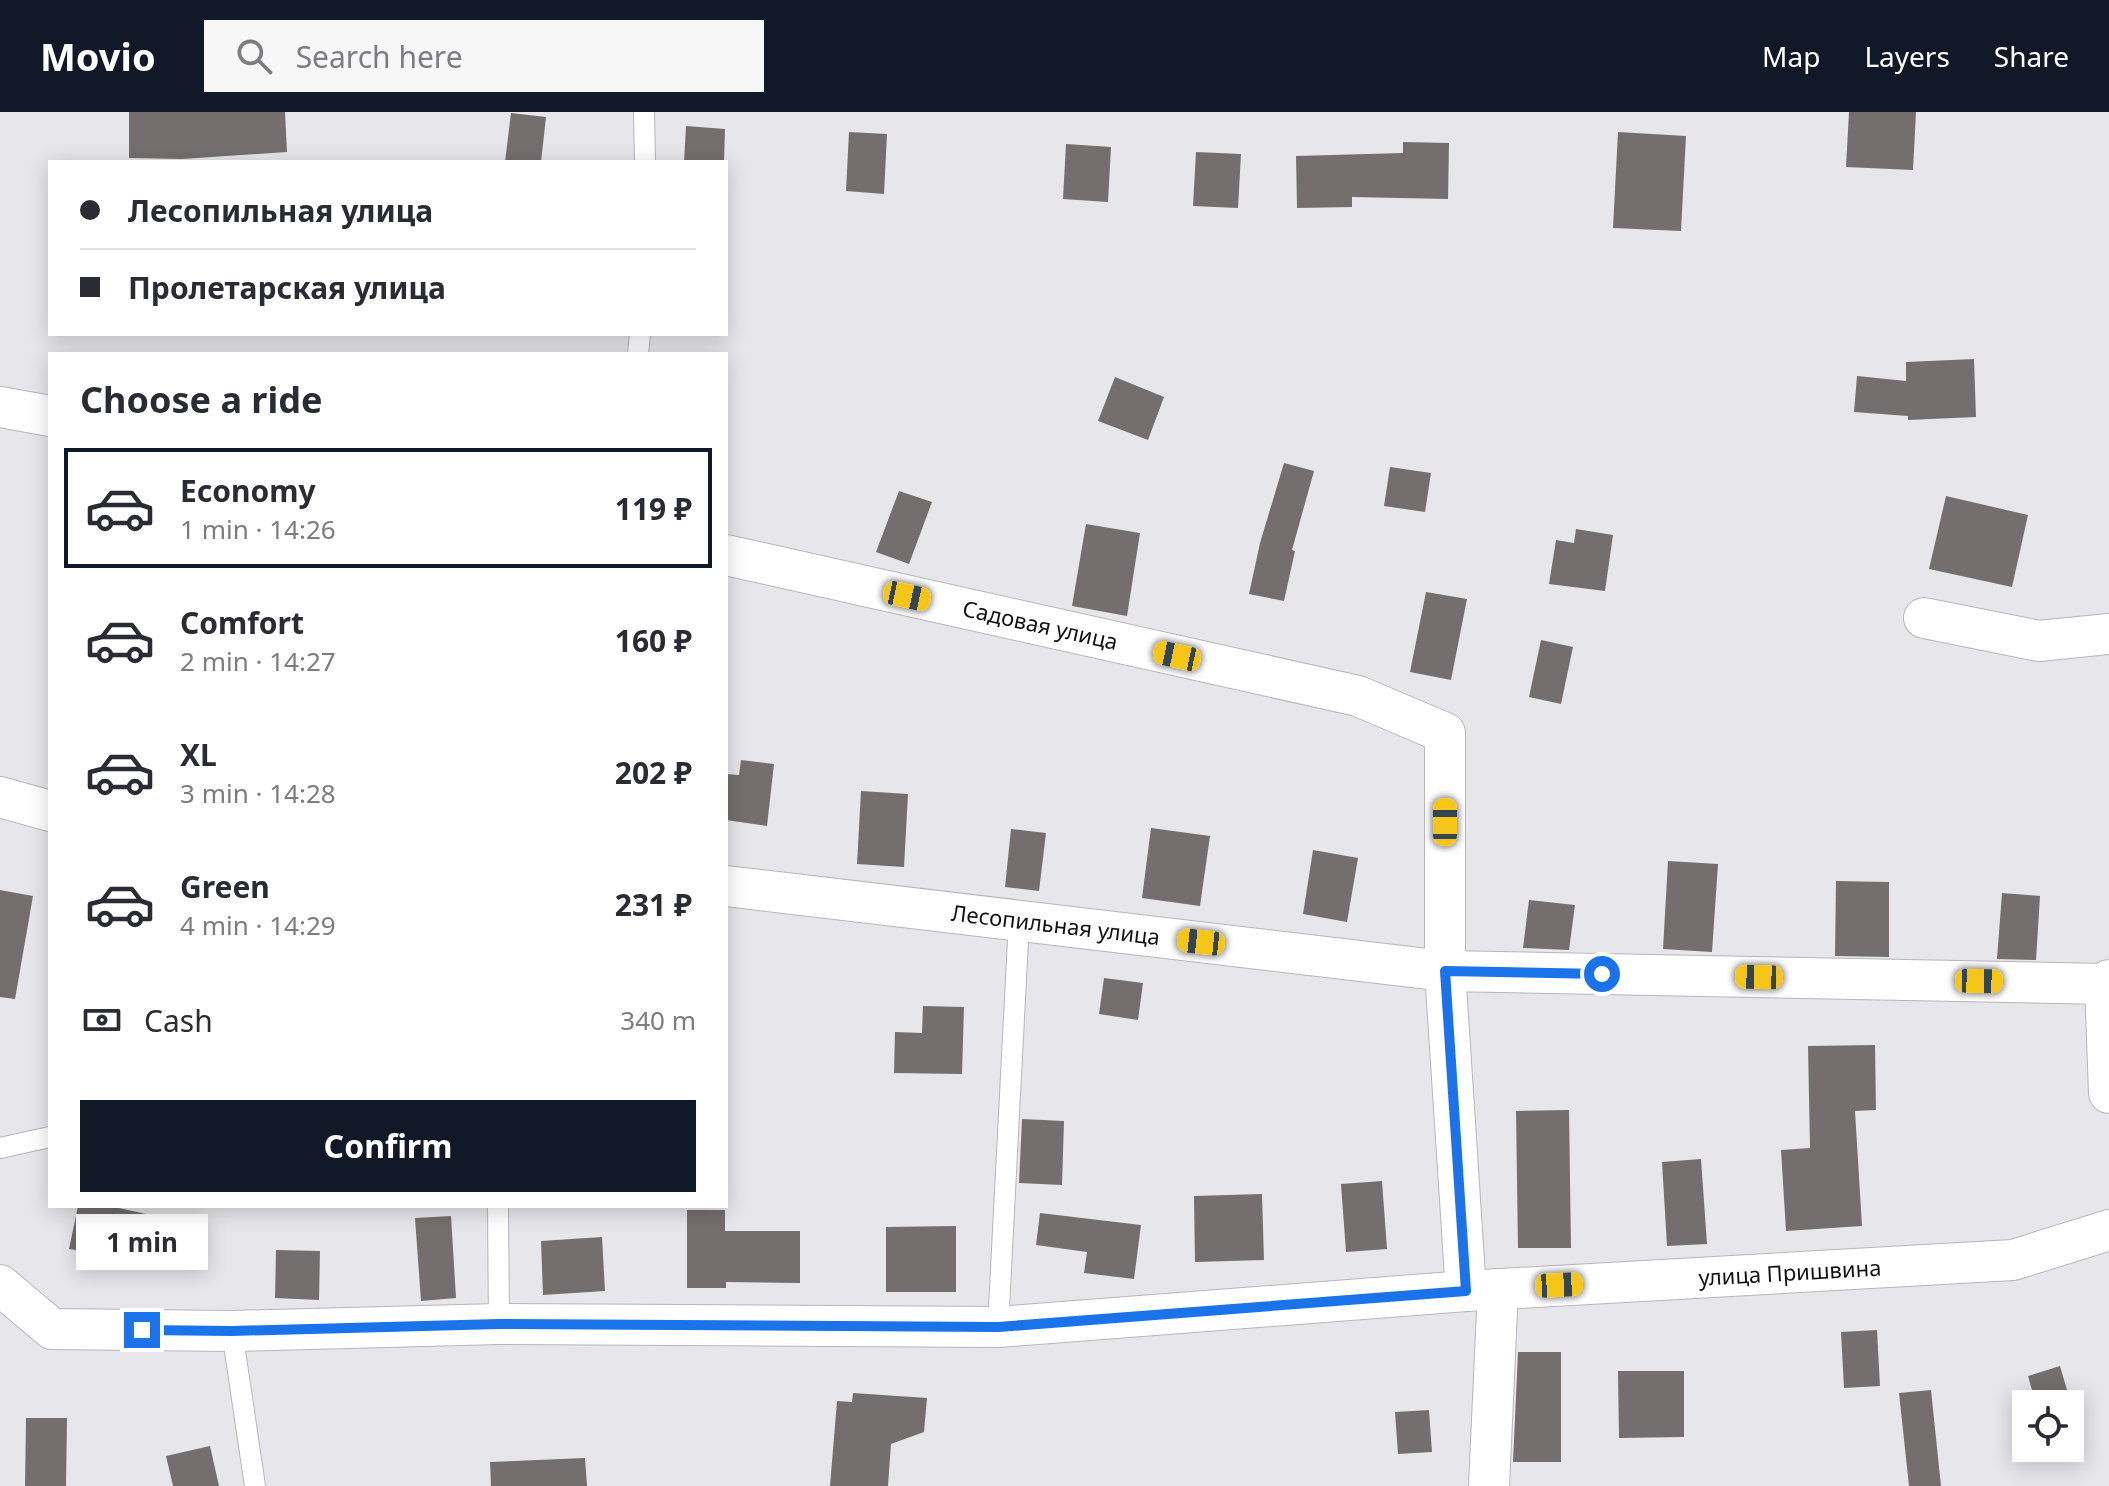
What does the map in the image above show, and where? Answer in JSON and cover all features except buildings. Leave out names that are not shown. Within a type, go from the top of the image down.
[{"type":"street","points":[[0,407],[48,416]]},
{"type":"street","name":"Садовая улица","points":[[728,555],[1358,696],[1445,733],[1445,971]]},
{"type":"street","points":[[1924,618],[2039,641],[2109,634]]},
{"type":"street","points":[[0,797],[48,810]]},
{"type":"street","name":"Лесопильная улица","points":[[728,886],[1445,971],[2107,982]]},
{"type":"street","points":[[1445,971],[1482,1290],[1489,1486]]},
{"type":"street","points":[[2107,982],[2109,1093]]},
{"type":"street","name":"улица Пришвина","points":[[0,1285],[52,1329],[232,1331],[499,1324],[998,1327],[1482,1290],[2013,1260],[2109,1230]]},
{"type":"lane","points":[[644,112],[645,160]]},
{"type":"lane","points":[[998,1327],[1019,921]]},
{"type":"lane","points":[[0,1148],[48,1137]]},
{"type":"lane","points":[[498,1208],[499,1324]]},
{"type":"lane","points":[[232,1331],[255,1486]]},
{"type":"route","points":[[142,1330],[232,1331],[499,1324],[998,1327],[1466,1291],[1445,971],[1602,974]]}]
